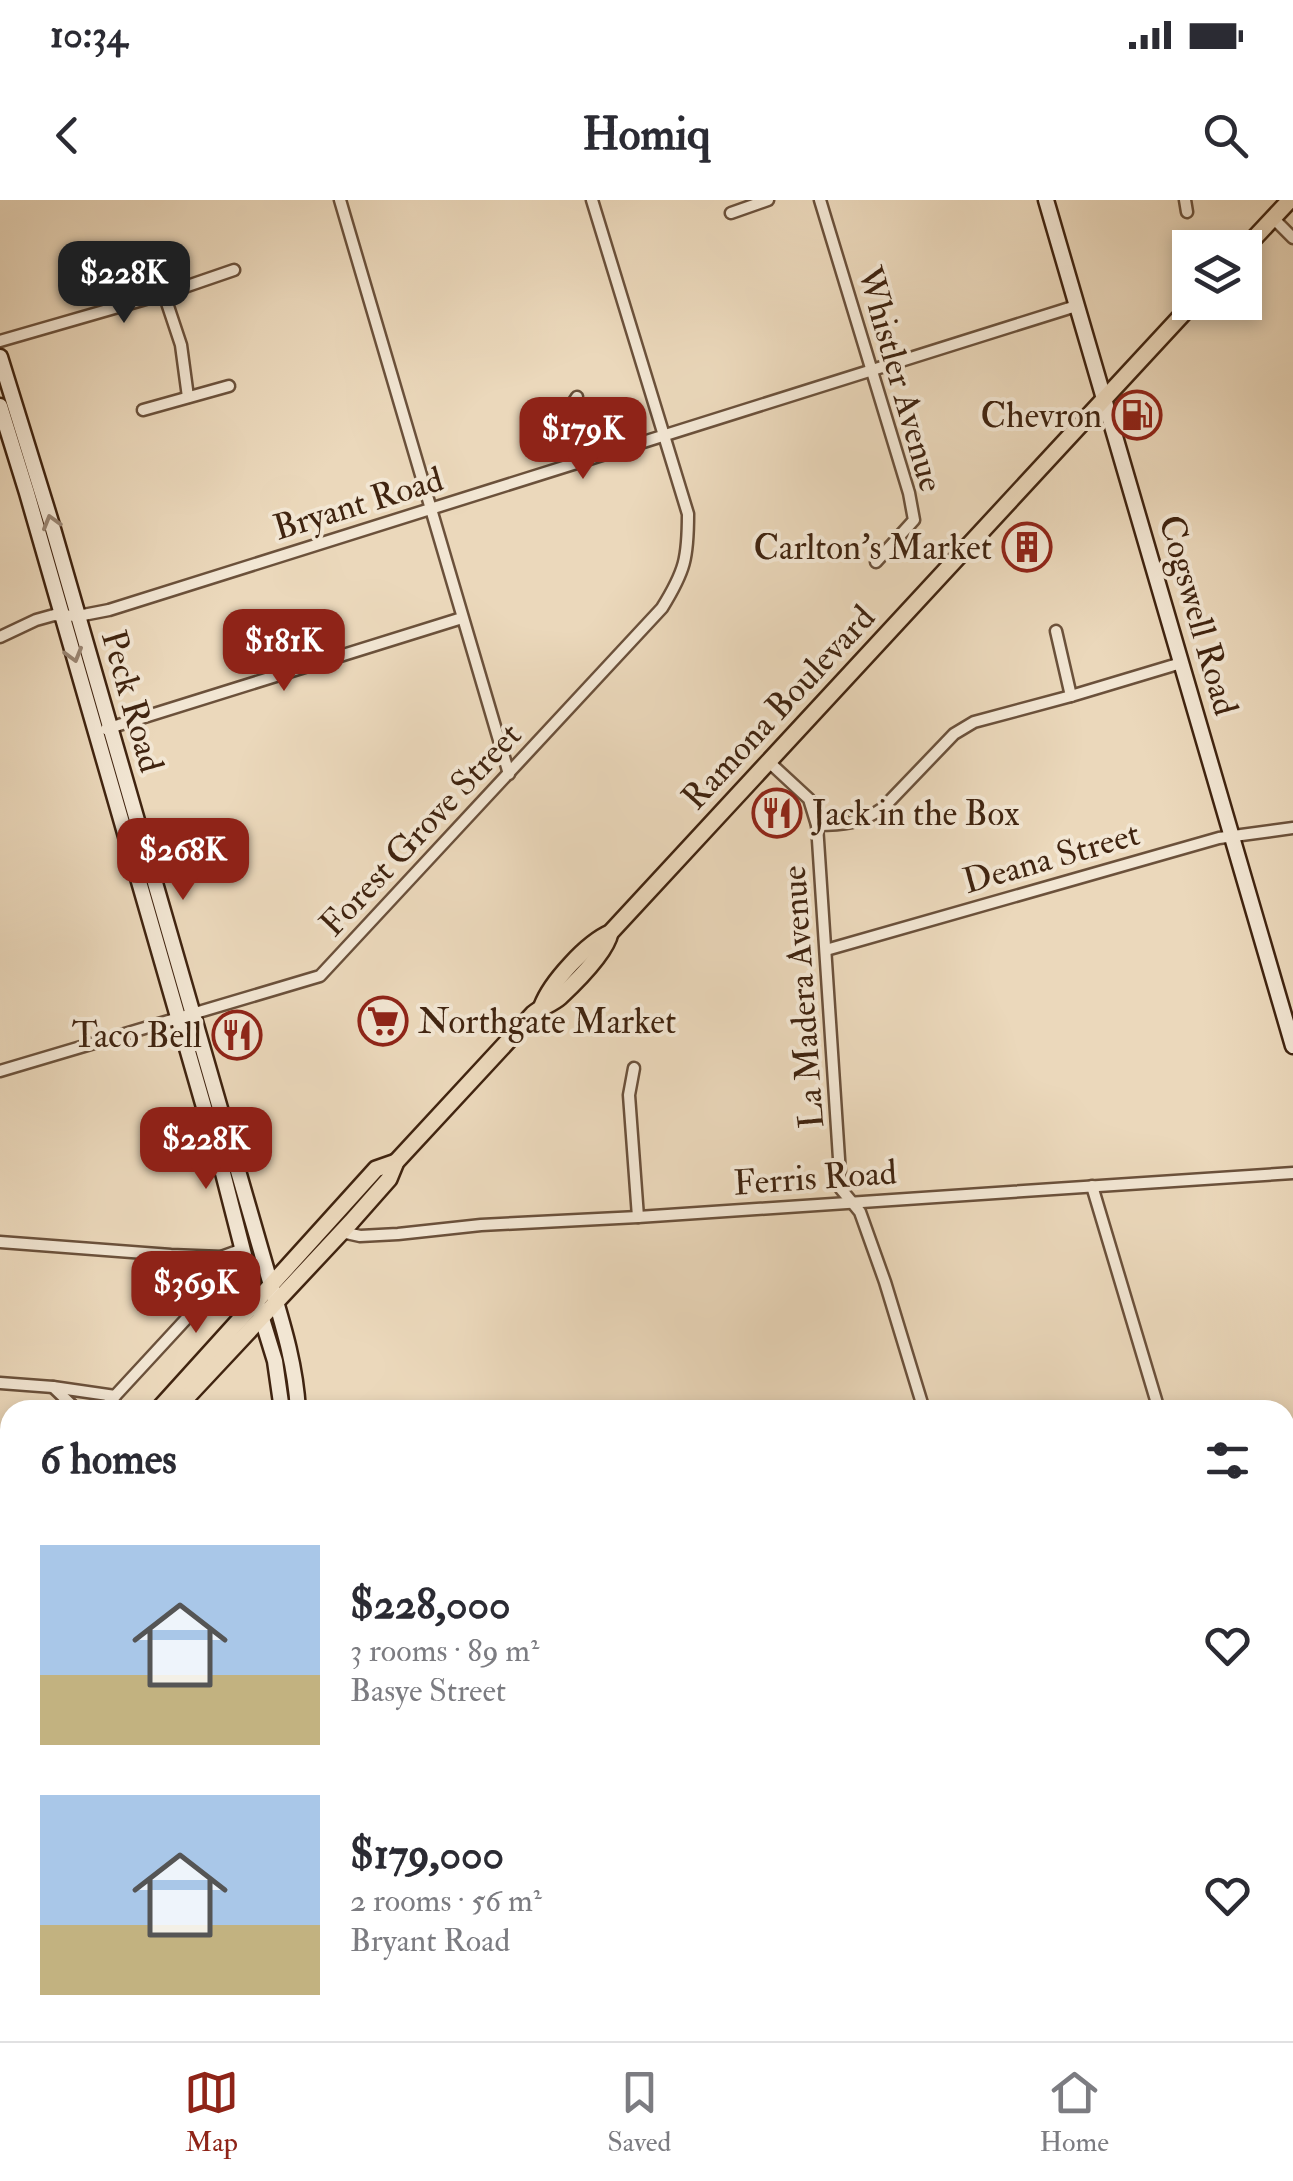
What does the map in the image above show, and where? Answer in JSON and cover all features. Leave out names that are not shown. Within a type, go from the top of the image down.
[{"type":"main road","name":"Cogswell Road","points":[[1046,200],[1293,1046]]},
{"type":"main road","points":[[1262,230],[1290,200]]},
{"type":"main road","name":"Ramona Boulevard","points":[[184,1400],[342,1232],[389,1179],[396,1162],[542,1006],[547,992],[597,938],[610,932],[770,762],[1177,320]]},
{"type":"main road","name":"Peck Road","points":[[0,357],[185,1018],[227,1160],[278,1301],[297,1400]]},
{"type":"main road","name":"Peck Road","points":[[0,406],[70,616]]},
{"type":"main road","name":"Peck Road","points":[[227,1160],[256,1300],[275,1361],[281,1400]]},
{"type":"main road","name":"Ramona Boulevard","points":[[167,1400],[376,1169],[396,1162]]},
{"type":"street","points":[[340,200],[509,774]]},
{"type":"street","points":[[592,200],[665,435]]},
{"type":"street","points":[[730,213],[768,200]]},
{"type":"street","name":"Whistler Avenue","points":[[820,200],[910,493],[914,520],[876,562]]},
{"type":"street","points":[[1273,218],[1293,238]]},
{"type":"street","points":[[0,341],[234,270]]},
{"type":"street","points":[[164,294],[181,346],[188,397]]},
{"type":"street","name":"Bryant Road","points":[[0,637],[54,615],[109,610],[1076,306]]},
{"type":"street","points":[[143,410],[230,386]]},
{"type":"street","points":[[577,398],[568,412],[582,461]]},
{"type":"street","name":"Forest Grove Street","points":[[0,1072],[320,976],[662,608],[679,580],[688,549],[688,514],[665,435]]},
{"type":"street","points":[[103,730],[462,618]]},
{"type":"street","points":[[1056,631],[1071,696]]},
{"type":"street","points":[[817,825],[844,825],[872,817],[954,734],[974,722],[1182,662]]},
{"type":"street","name":"La Madera Avenue","points":[[770,762],[809,798],[817,825],[841,1190],[860,1212],[921,1400]]},
{"type":"street","name":"Deana Street","points":[[826,950],[1233,836],[1293,828]]},
{"type":"street","points":[[634,1068],[629,1095],[638,1218]]},
{"type":"street","name":"Ferris Road","points":[[342,1232],[379,1235],[481,1225],[638,1218],[1293,1173]]},
{"type":"street","points":[[1092,1186],[1156,1400]]},
{"type":"street","points":[[0,1242],[171,1256],[221,1257],[244,1249]]},
{"type":"street","points":[[111,1400],[211,1292],[220,1274],[221,1257]]},
{"type":"street","points":[[0,1382],[115,1396]]},
{"type":"street","points":[[53,1387],[67,1400]]},
{"type":"place","name":"Chevron","points":[[1137,415]]},
{"type":"place","name":"Carlton's Market","points":[[1027,547]]},
{"type":"place","name":"Jack in the Box","points":[[777,813]]},
{"type":"place","name":"Northgate Market","points":[[383,1021]]},
{"type":"place","name":"Taco Bell","points":[[237,1035]]}]
